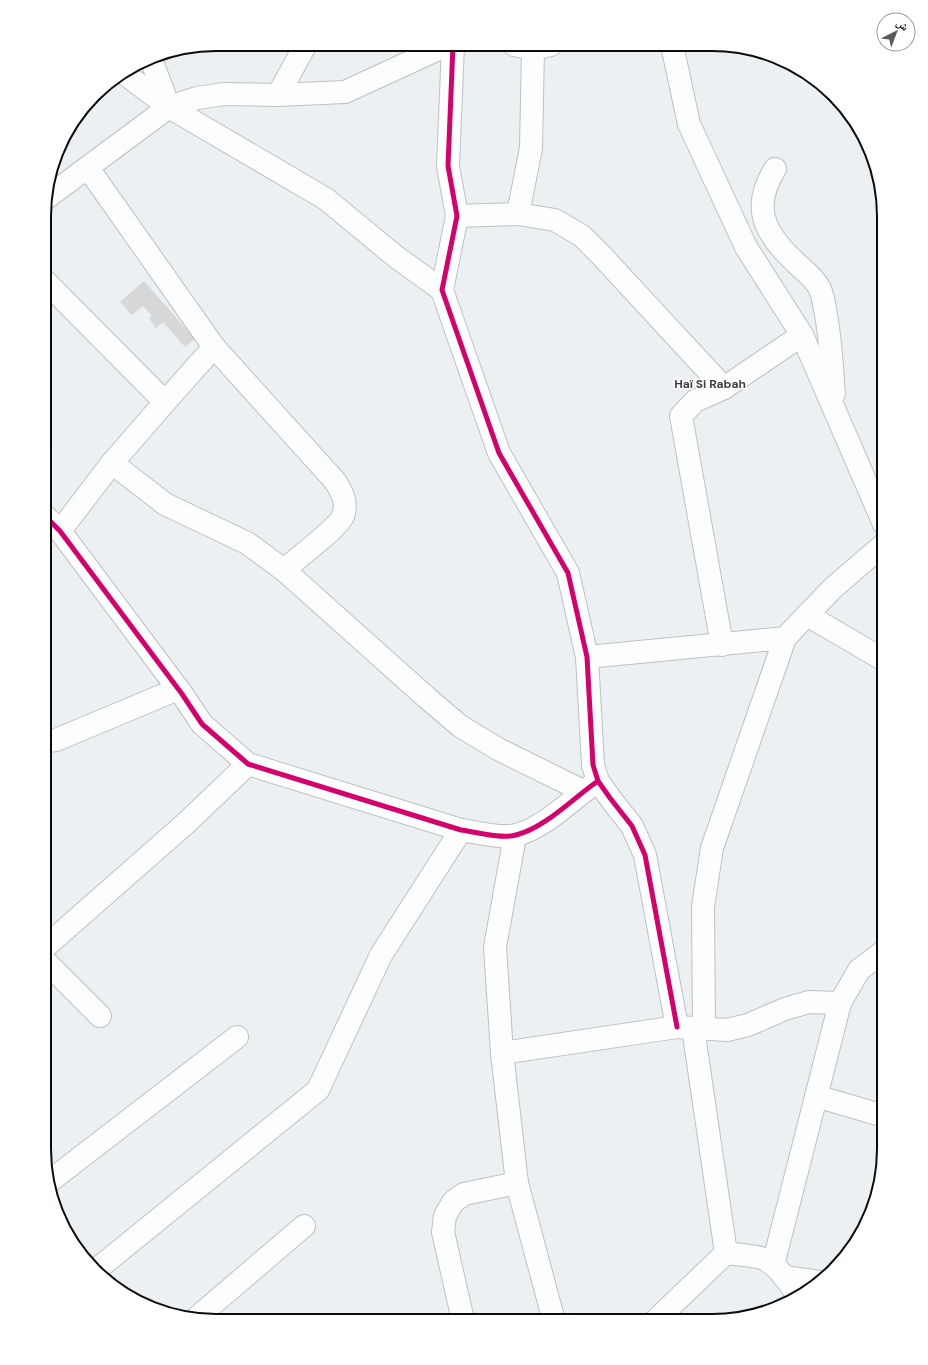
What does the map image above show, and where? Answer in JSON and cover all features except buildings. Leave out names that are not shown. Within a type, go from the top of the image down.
[{"type":"street","points":[[278,95],[302,51]]},
{"type":"street","points":[[52,195],[169,107],[196,98],[224,94],[278,95],[344,92],[434,51]]},
{"type":"street","points":[[214,347],[112,463],[53,524],[178,689],[202,724],[248,764],[461,830],[492,835],[515,836],[539,826],[590,786],[593,765],[587,657],[568,573],[499,453],[442,290],[457,216],[448,166],[453,51]]},
{"type":"street","points":[[518,214],[531,148],[532,51]]},
{"type":"street","points":[[673,51],[689,124],[746,247],[802,335],[877,508]]},
{"type":"street","points":[[153,64],[169,107]]},
{"type":"street","points":[[128,76],[169,107],[326,199],[395,256],[442,290]]},
{"type":"street","points":[[88,168],[214,347],[335,481],[342,492],[345,504],[342,516],[335,526],[284,570]]},
{"type":"street","points":[[776,168],[769,179],[763,196],[762,206],[765,219],[771,235],[819,287],[824,300],[836,413]]},
{"type":"street","points":[[457,216],[518,214],[555,220],[582,236],[724,388]]},
{"type":"street","points":[[51,287],[165,402]]},
{"type":"street","points":[[722,644],[681,416],[695,401],[724,388],[802,335]]},
{"type":"street","points":[[112,463],[165,504],[247,544],[284,570],[460,726],[498,749],[590,786],[610,798],[632,826],[644,855],[691,1028],[726,1253]]},
{"type":"street","points":[[691,1028],[703,907],[712,848],[785,638],[833,588],[877,550]]},
{"type":"street","points":[[807,615],[877,656]]},
{"type":"street","points":[[587,657],[785,638]]},
{"type":"street","points":[[51,741],[178,689]]},
{"type":"street","points":[[51,942],[185,824],[248,764]]},
{"type":"street","points":[[100,1267],[318,1090],[381,955],[461,830]]},
{"type":"street","points":[[515,836],[494,947],[502,1054],[517,1183],[552,1314]]},
{"type":"street","points":[[779,1271],[816,1096],[840,1003],[859,970],[877,956]]},
{"type":"street","points":[[51,967],[100,1016]]},
{"type":"street","points":[[502,1054],[691,1028],[728,1030],[748,1025],[785,1009],[809,1002],[840,1003]]},
{"type":"street","points":[[54,1178],[237,1037]]},
{"type":"street","points":[[816,1096],[877,1114]]},
{"type":"street","points":[[462,1314],[443,1232],[445,1216],[453,1202],[464,1194],[517,1183]]},
{"type":"street","points":[[208,1314],[304,1226]]},
{"type":"street","points":[[726,1253],[763,1259],[779,1271],[795,1292]]},
{"type":"street","points":[[662,1314],[726,1253]]},
{"type":"street","points":[[779,1271],[812,1280]]},
{"type":"cycle path","points":[[453,51],[448,166],[457,216],[442,290],[499,453],[568,573],[587,657],[593,765],[598,781],[632,826],[645,855],[677,1027]]},
{"type":"cycle path","points":[[51,522],[60,531],[182,694],[202,724],[248,764],[461,830],[503,836],[516,835],[538,826],[598,781]]},
{"type":"district","name":"Haï Si Rabah","points":[[710,384]]}]
